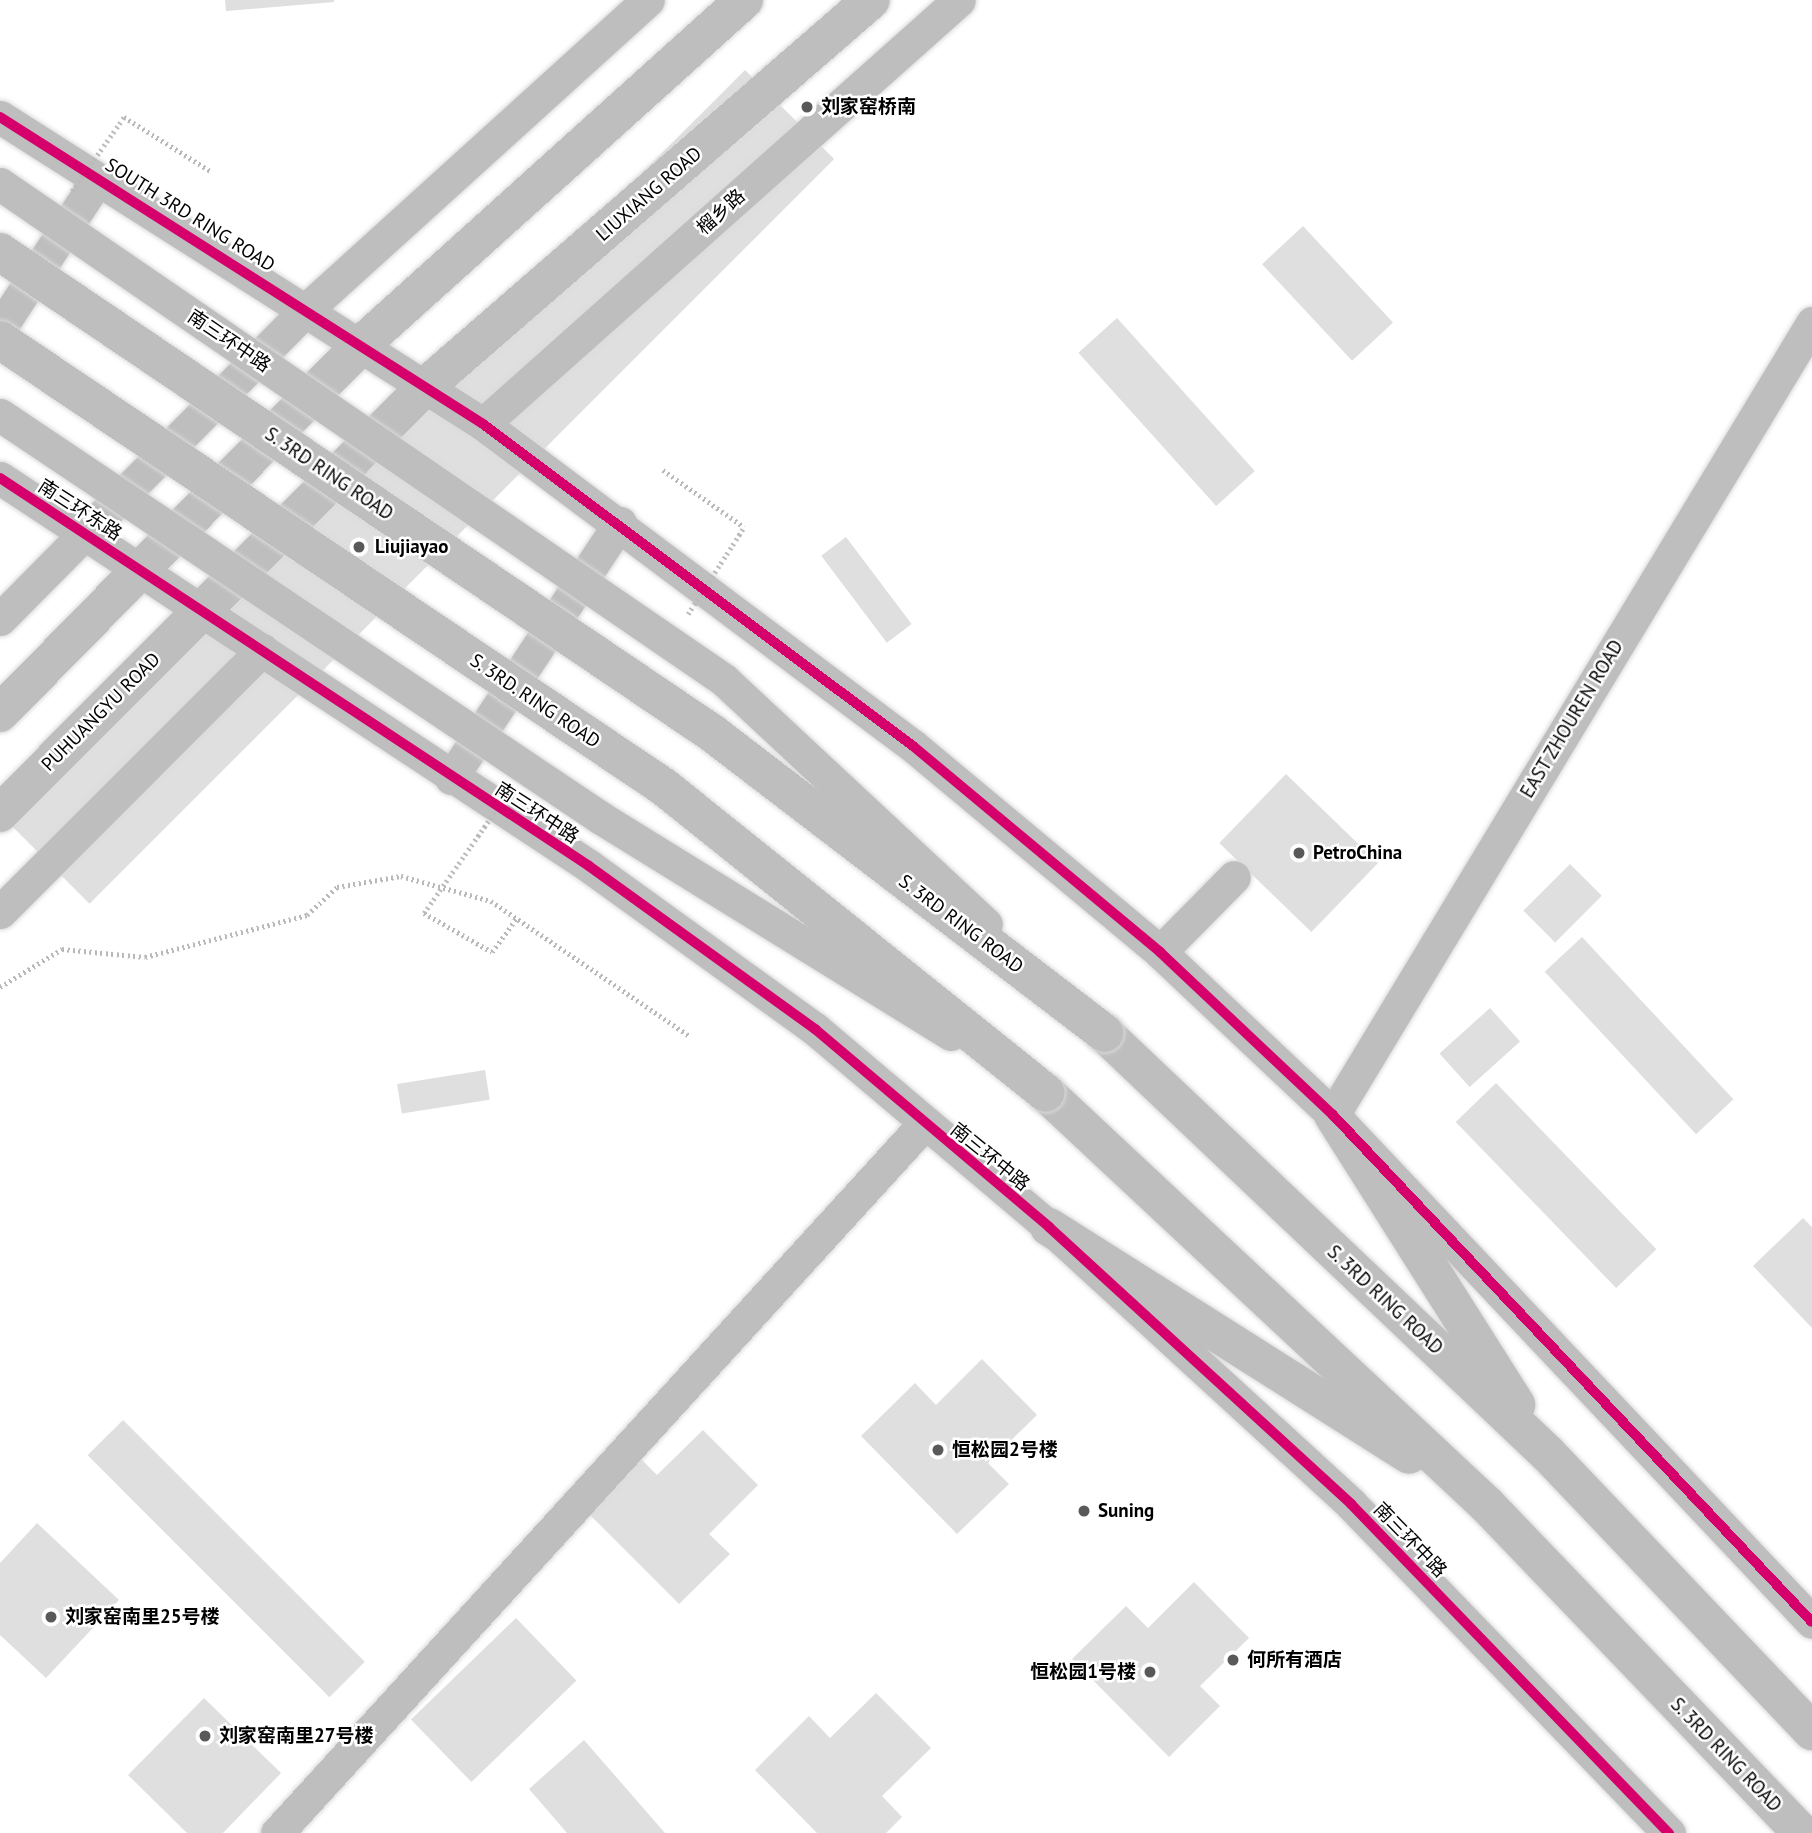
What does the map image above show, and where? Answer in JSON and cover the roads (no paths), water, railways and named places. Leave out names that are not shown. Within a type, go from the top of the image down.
[{"type":"main road","points":[[0,713],[362,344],[744,0]]},
{"type":"main road","name":"LIUXIANG ROAD","points":[[202,612],[425,387],[870,0]]},
{"type":"main road","name":"S. 3RD RING ROAD","points":[[0,252],[712,733],[1104,1033],[1548,1454],[1812,1731]]},
{"type":"main road","name":"S. 3RD. RING ROAD","points":[[0,340],[663,788],[1046,1093]]},
{"type":"main road","name":"PUHUANGYU ROAD","points":[[0,813],[202,612]]},
{"type":"main road","name":"S. 3RD RING ROAD","points":[[1046,1093],[1488,1505],[1802,1833]]},
{"type":"main road","points":[[1333,1115],[1548,1454]]},
{"type":"main road","points":[[1049,1227],[1488,1505]]},
{"type":"street","points":[[0,619],[307,309],[648,0]]},
{"type":"street","name":"榴乡路","points":[[482,424],[959,0]]},
{"type":"street","name":"SOUTH 3RD RING ROAD","points":[[0,117],[307,309],[425,387]]},
{"type":"street","points":[[0,328],[98,179]]},
{"type":"street","name":"南三环中路","points":[[0,184],[724,680],[1104,1033]]},
{"type":"street","name":"EAST ZHOUREN ROAD","points":[[1333,1115],[1812,323]]},
{"type":"street","points":[[425,387],[482,424],[620,523],[913,746],[1160,952],[1333,1115],[1812,1622]]},
{"type":"street","name":"南三环中路","points":[[0,415],[601,818],[1046,1093]]},
{"type":"street","name":"南三环东路","points":[[0,478],[202,612]]},
{"type":"street","points":[[451,778],[620,523]]},
{"type":"street","name":"南三环中路","points":[[202,612],[451,778],[589,866],[815,1029],[923,1125],[1049,1227],[1351,1504],[1669,1833]]},
{"type":"street","points":[[0,912],[262,650]]},
{"type":"street","points":[[1160,952],[1234,877]]},
{"type":"street","points":[[277,1833],[923,1125]]},
{"type":"place","name":"刘家窑桥南","points":[[807,107]]},
{"type":"place","name":"Liujiayao","points":[[359,547]]},
{"type":"place","name":"PetroChina","points":[[1299,853]]},
{"type":"place","name":"恒松园2号楼","points":[[938,1450]]},
{"type":"place","name":"Suning","points":[[1084,1511]]},
{"type":"place","name":"刘家窑南里25号楼","points":[[51,1617]]},
{"type":"place","name":"何所有酒店","points":[[1233,1660]]},
{"type":"place","name":"恒松园1号楼","points":[[1150,1672]]},
{"type":"place","name":"刘家窑南里27号楼","points":[[205,1736]]}]
